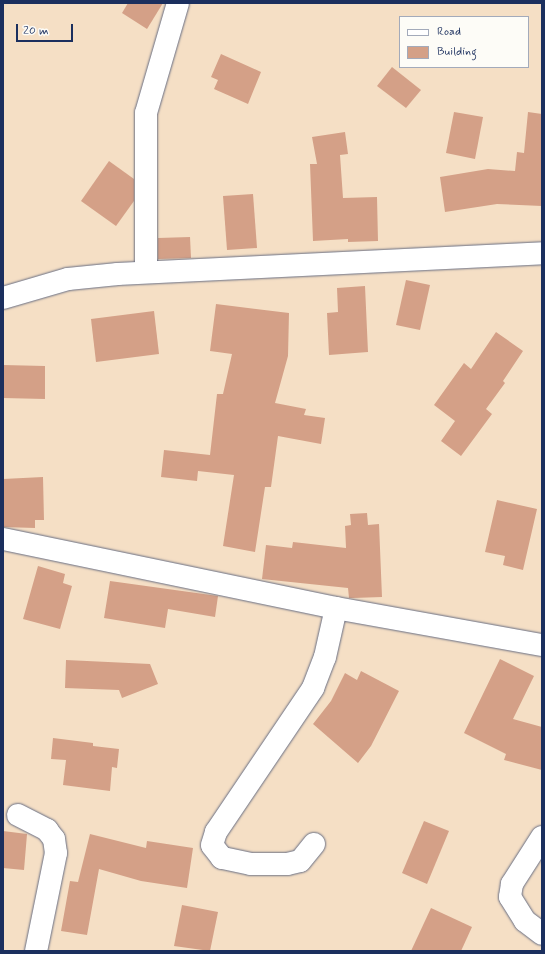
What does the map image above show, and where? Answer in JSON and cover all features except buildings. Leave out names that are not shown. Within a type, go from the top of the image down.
[{"type":"street","points":[[146,272],[146,113],[178,3]]},
{"type":"street","points":[[3,298],[68,279],[146,272],[542,253]]},
{"type":"street","points":[[3,539],[336,608],[542,645]]},
{"type":"street","points":[[314,844],[300,861],[287,864],[251,864],[222,858],[212,845],[216,832],[313,688],[325,657],[336,608]]},
{"type":"street","points":[[18,815],[47,830],[54,839],[56,853],[36,951]]},
{"type":"street","points":[[542,838],[512,884],[510,897],[526,921],[542,934]]}]
